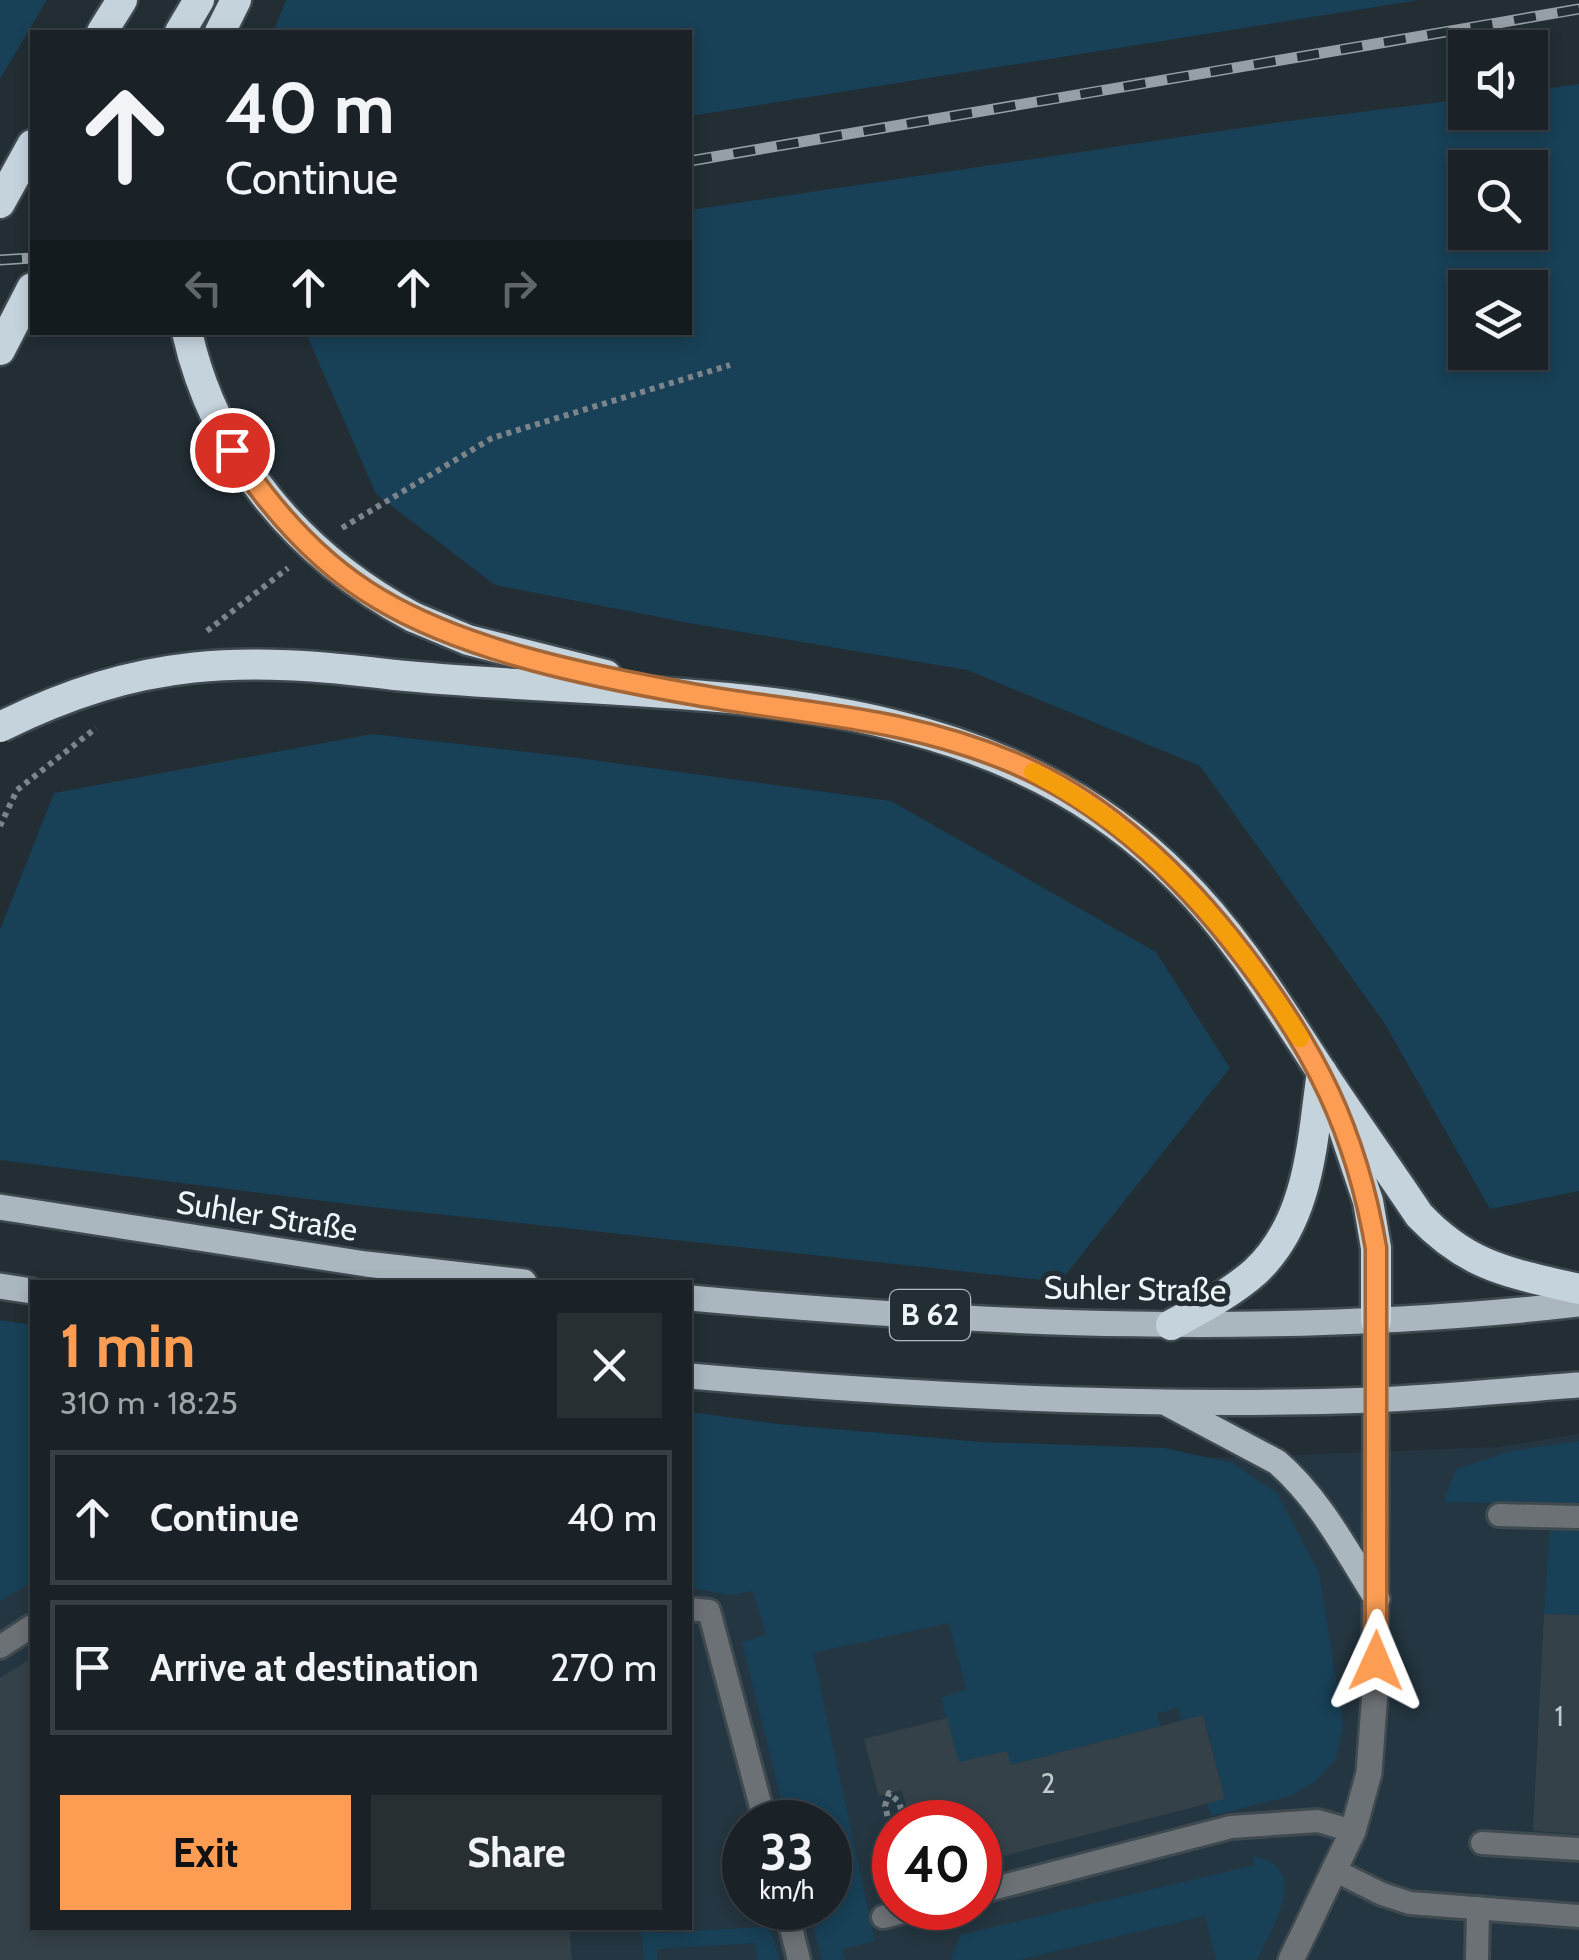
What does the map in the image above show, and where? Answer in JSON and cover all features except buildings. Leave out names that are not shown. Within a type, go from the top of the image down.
[{"type":"highway","points":[[103,30],[122,0]]},
{"type":"highway","points":[[181,30],[199,0]]},
{"type":"highway","points":[[221,30],[236,0]]},
{"type":"highway","points":[[0,203],[30,149]]},
{"type":"highway","points":[[0,350],[30,292]]},
{"type":"highway","points":[[188,335],[214,412],[254,483],[292,528],[376,598],[468,640],[697,695]]},
{"type":"highway","points":[[0,727],[81,691],[120,679],[211,664],[267,663],[697,695],[858,716],[915,728],[1016,764],[1064,788],[1142,843],[1193,894],[1270,990],[1419,1215],[1440,1237],[1491,1268],[1579,1289]]},
{"type":"highway","points":[[1322,1072],[1356,1157],[1368,1201],[1376,1248],[1376,1321]]},
{"type":"highway","points":[[1170,1326],[1222,1297],[1254,1272],[1274,1251],[1289,1226],[1308,1169],[1322,1072]]},
{"type":"main road","name":"Suhler Straße","points":[[0,1208],[366,1264],[506,1280]]},
{"type":"main road","points":[[0,1286],[30,1292]]},
{"type":"main road","name":"Suhler Straße","points":[[692,1298],[1170,1326],[1376,1321],[1498,1314],[1579,1304]]},
{"type":"main road","points":[[1376,1321],[1376,1400]]},
{"type":"main road","points":[[692,1376],[893,1392],[1164,1401],[1376,1400],[1579,1385]]},
{"type":"main road","points":[[1164,1401],[1278,1462],[1292,1474],[1377,1599]]},
{"type":"street","points":[[1292,1960],[1353,1831],[1369,1773],[1376,1692],[1376,1400]]},
{"type":"lane","points":[[1499,1515],[1579,1517]]},
{"type":"lane","points":[[692,1608],[708,1612],[759,1800]]},
{"type":"lane","points":[[0,1647],[30,1627]]},
{"type":"lane","points":[[1002,1886],[1230,1827],[1318,1821],[1353,1831]]},
{"type":"lane","points":[[1482,1843],[1579,1850]]},
{"type":"lane","points":[[1336,1871],[1410,1903],[1579,1916]]},
{"type":"lane","points":[[1477,1960],[1478,1908]]},
{"type":"lane","points":[[791,1930],[798,1960]]},
{"type":"shaded area","points":[[0,0],[47,0],[0,79]]},
{"type":"shaded area","points":[[286,0],[1419,0],[692,116],[692,30],[274,30]]},
{"type":"shaded area","points":[[1579,84],[1579,1191],[1490,1209],[1385,1024],[1200,766],[967,670],[689,623],[495,585],[376,494],[307,335],[692,335],[692,210],[1280,122],[1448,101],[1448,130],[1548,130],[1548,88]]},
{"type":"shaded area","points":[[372,734],[891,801],[1156,952],[1230,1068],[1060,1282],[363,1206],[0,1160],[0,930],[54,793]]},
{"type":"shaded area","points":[[0,1320],[30,1325],[30,1582],[0,1602]]},
{"type":"shaded area","points":[[0,1378],[30,1384],[30,1930],[692,1930],[692,1469],[786,1474],[1498,1447],[1579,1434],[1579,1960],[0,1960]]},
{"type":"shaded area","points":[[692,1412],[982,1442],[1165,1448],[1232,1463],[1277,1493],[1319,1573],[1343,1723],[1336,1759],[1315,1782],[1290,1796],[1211,1816],[1207,1803],[1225,1798],[1204,1716],[1182,1721],[1178,1708],[1157,1713],[1160,1726],[1011,1765],[1007,1751],[987,1756],[962,1776],[941,1698],[966,1689],[949,1623],[813,1653],[845,1800],[782,1800],[742,1642],[766,1635],[753,1591],[730,1595],[692,1588]]},
{"type":"shaded area","points":[[1579,1441],[1579,1505],[1444,1502],[1456,1469],[1511,1451]]},
{"type":"shaded area","points":[[1550,1528],[1579,1530],[1579,1615],[1544,1614]]},
{"type":"shaded area","points":[[852,1834],[875,1941],[843,1949],[845,1960],[822,1960],[814,1930],[852,1930]]},
{"type":"shaded area","points":[[1253,1856],[1271,1862],[1281,1872],[1285,1885],[1278,1915],[1257,1960],[1216,1960],[1205,1916],[1018,1960],[951,1960],[960,1935],[1002,1930],[1002,1925],[1254,1865]]},
{"type":"shaded area","points":[[641,1930],[655,1933],[770,1930],[780,1960],[757,1960],[755,1943],[657,1949],[657,1960],[644,1960]]},
{"type":"railway","points":[[692,161],[1579,9]]},
{"type":"railway","points":[[0,260],[30,258]]},
{"type":"slow traffic","points":[[1033,772],[1101,812],[1180,879],[1220,923],[1300,1038]]},
{"type":"route","points":[[232,450],[254,483],[304,540],[376,598],[412,617],[468,640],[540,660],[697,695],[858,716],[968,745],[1064,788],[1142,843],[1180,879],[1220,923],[1270,990],[1322,1072],[1356,1157],[1368,1201],[1376,1248],[1376,1661]]}]
